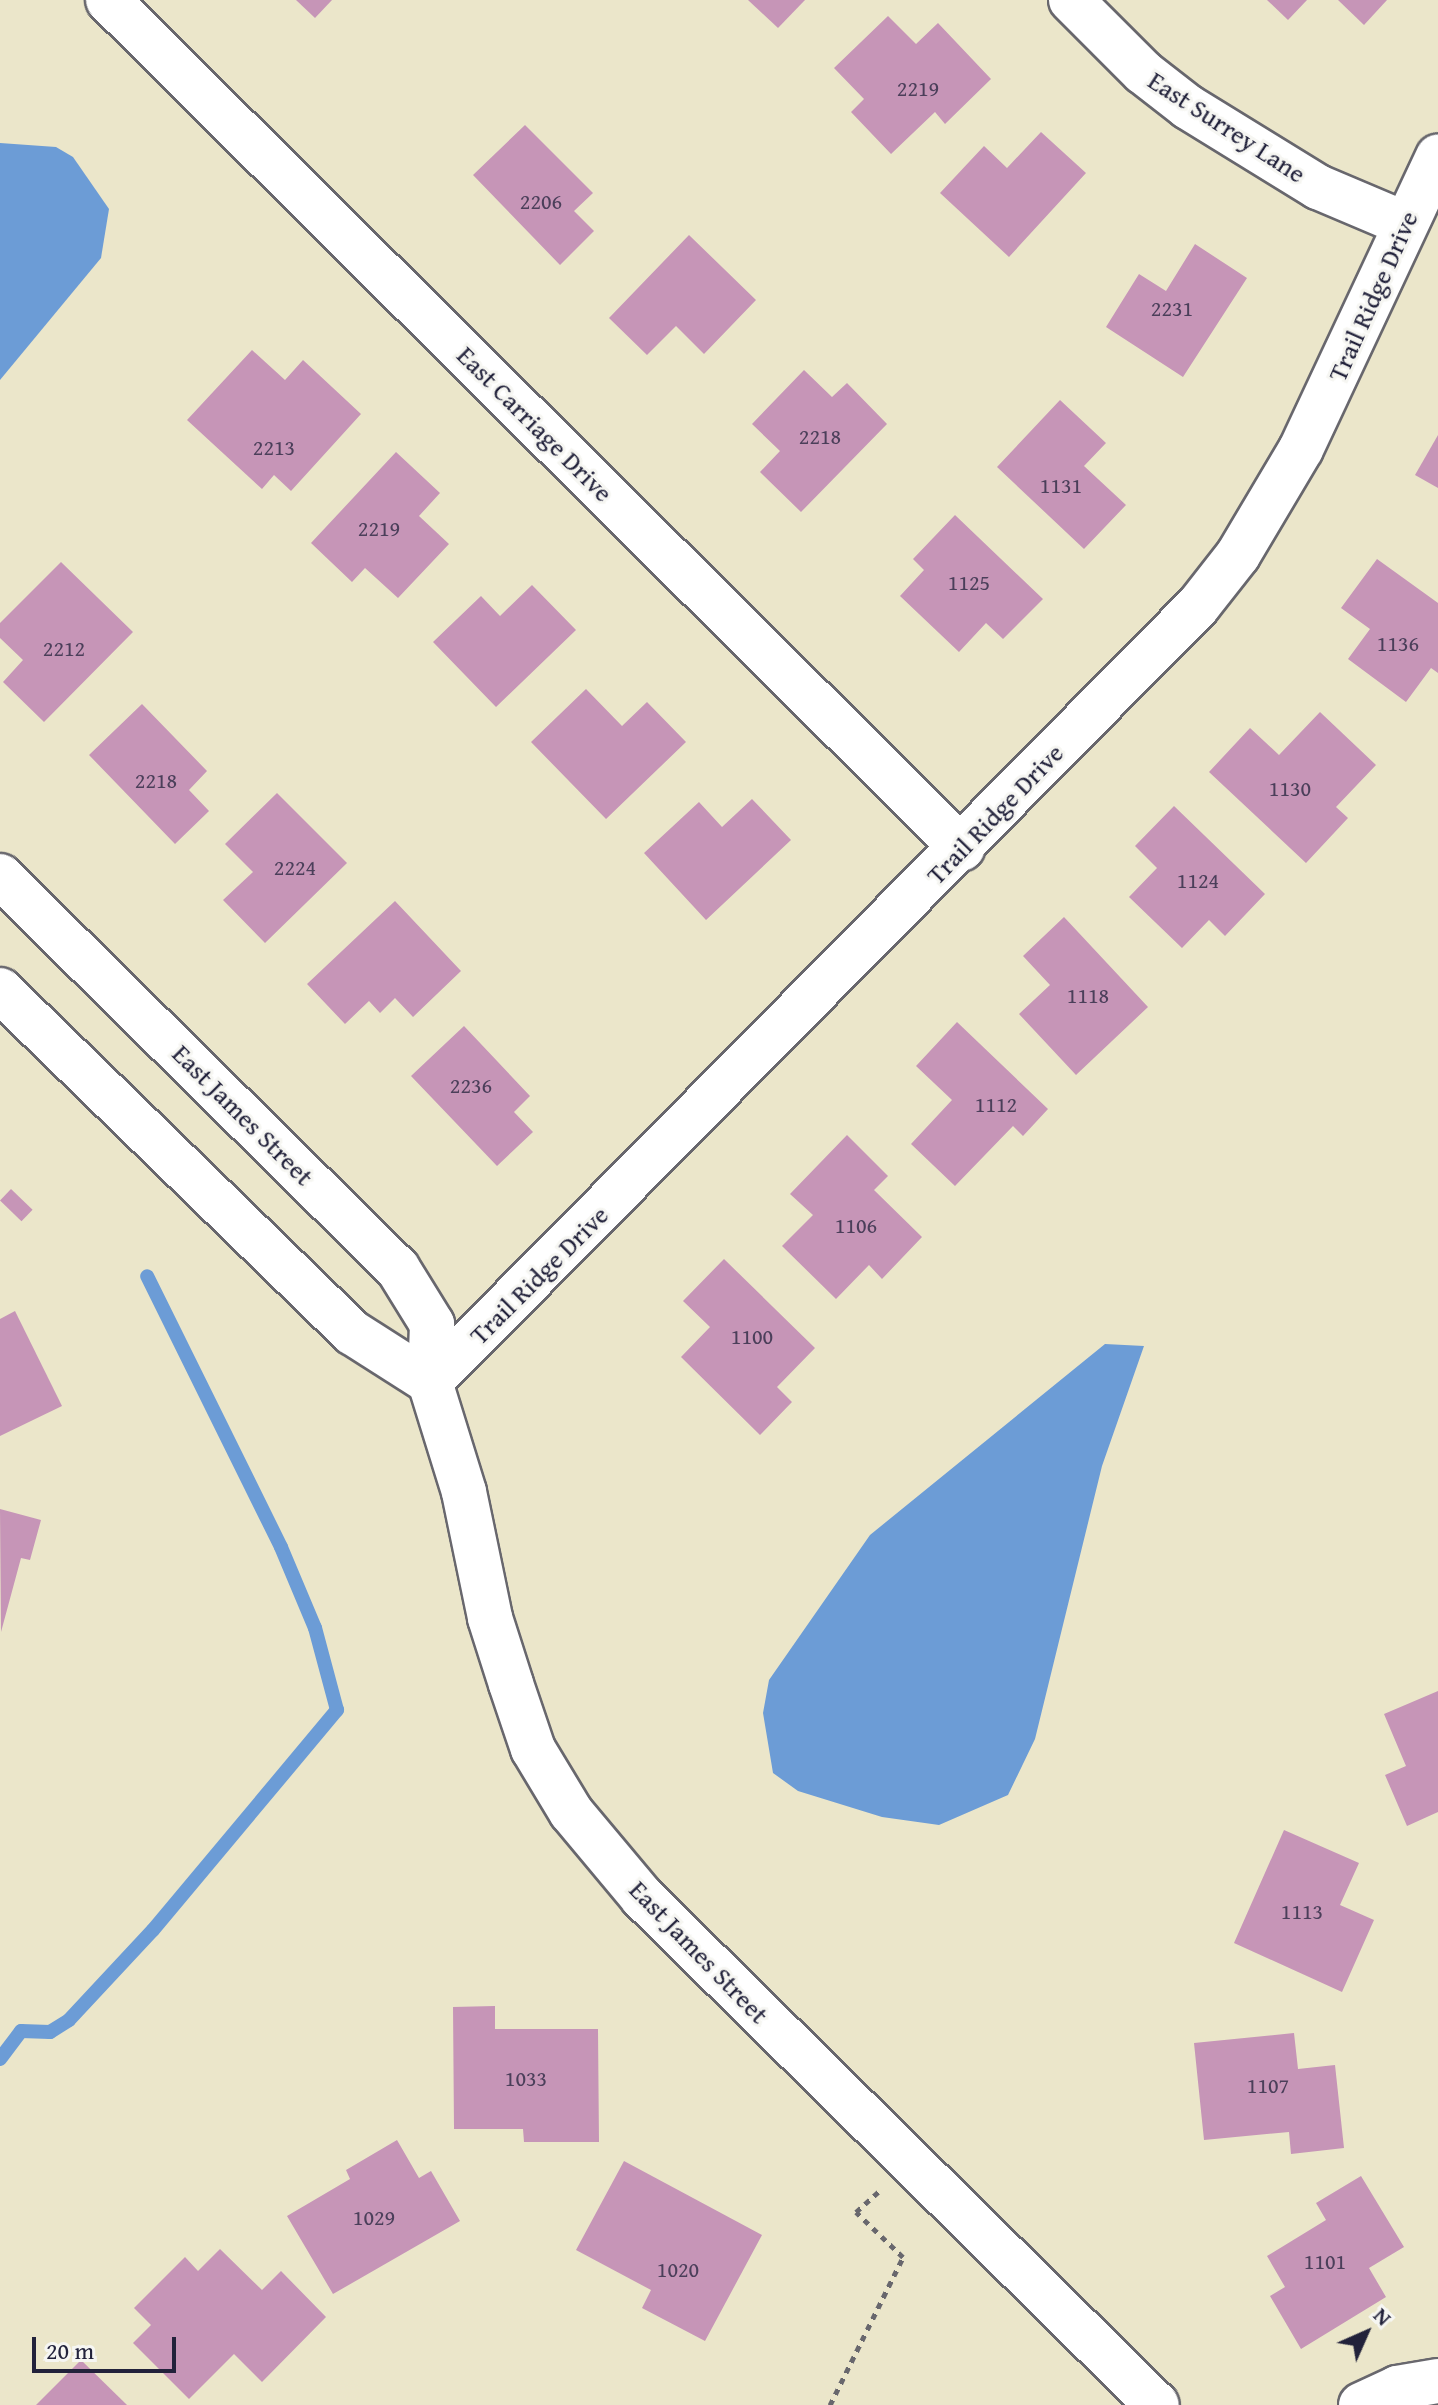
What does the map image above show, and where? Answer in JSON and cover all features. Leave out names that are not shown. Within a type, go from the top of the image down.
[{"type":"street","name":"East Carriage Drive","points":[[108,0],[962,848]]},
{"type":"street","name":"East Surrey Lane","points":[[1071,0],[1143,72],[1188,107],[1318,187],[1405,224]]},
{"type":"street","name":"Trail Ridge Drive","points":[[430,1382],[962,848],[1198,606],[1238,555],[1331,390],[1438,157]]},
{"type":"street","name":"East James Street","points":[[0,876],[398,1269],[432,1324],[430,1382],[464,1492],[490,1618],[533,1749],[571,1812],[642,1897],[1157,2405]]},
{"type":"street","points":[[0,990],[353,1333],[430,1382]]},
{"type":"street","points":[[1361,2405],[1397,2388],[1438,2381]]},
{"type":"path","points":[[830,2405],[903,2257],[856,2212],[881,2189]]},
{"type":"water","points":[[0,143],[56,147],[73,157],[109,209],[101,258],[0,380]]},
{"type":"water","points":[[1105,1344],[1144,1346],[1102,1466],[1035,1739],[1008,1795],[939,1825],[882,1817],[798,1791],[773,1773],[763,1713],[769,1680],[870,1535]]},
{"type":"building","points":[[296,0],[332,0],[315,18]]},
{"type":"building","points":[[748,0],[805,0],[778,28]]},
{"type":"building","points":[[1267,0],[1307,0],[1288,20]]},
{"type":"building","points":[[1338,0],[1387,0],[1364,25]]},
{"type":"building","points":[[888,16],[916,44],[938,23],[991,79],[945,124],[935,112],[891,154],[851,112],[864,99],[834,68]]},
{"type":"building","points":[[525,125],[593,193],[574,211],[594,231],[560,265],[473,175]]},
{"type":"building","points":[[1041,132],[1086,173],[1009,257],[940,193],[984,146],[1007,168]]},
{"type":"building","points":[[689,235],[756,300],[704,354],[676,326],[647,355],[609,318]]},
{"type":"building","points":[[1195,244],[1247,278],[1183,377],[1106,327],[1139,274],[1166,291]]},
{"type":"building","points":[[252,350],[285,380],[303,360],[361,414],[291,491],[274,475],[262,489],[187,420]]},
{"type":"building","points":[[804,370],[832,397],[847,383],[887,424],[801,512],[760,472],[780,451],[752,424]]},
{"type":"building","points":[[1060,400],[1106,443],[1084,466],[1126,505],[1084,549],[997,467]]},
{"type":"building","points":[[1438,435],[1438,488],[1415,475]]},
{"type":"building","points":[[396,452],[440,493],[419,516],[449,544],[398,598],[365,568],[352,582],[311,543]]},
{"type":"building","points":[[955,515],[1043,599],[1003,639],[986,623],[959,652],[900,596],[924,570],[913,559]]},
{"type":"building","points":[[1377,559],[1438,603],[1438,673],[1431,668],[1406,702],[1348,659],[1370,629],[1341,608]]},
{"type":"building","points":[[61,562],[133,632],[44,722],[3,682],[23,660],[0,638],[0,623]]},
{"type":"building","points":[[532,585],[576,630],[496,707],[433,642],[481,596],[500,616]]},
{"type":"building","points":[[586,689],[622,726],[647,702],[686,742],[606,819],[531,742]]},
{"type":"building","points":[[142,704],[207,771],[189,790],[209,811],[175,844],[89,755]]},
{"type":"building","points":[[1320,712],[1376,765],[1336,807],[1348,818],[1306,863],[1209,772],[1250,728],[1279,755]]},
{"type":"building","points":[[277,793],[347,863],[265,943],[223,900],[253,872],[225,844]]},
{"type":"building","points":[[752,799],[791,840],[706,920],[644,853],[699,802],[722,827]]},
{"type":"building","points":[[1174,806],[1265,894],[1225,936],[1209,920],[1182,948],[1129,897],[1157,868],[1135,846]]},
{"type":"building","points":[[395,901],[461,971],[413,1017],[395,998],[380,1013],[369,1001],[345,1024],[307,984]]},
{"type":"building","points":[[1064,917],[1148,1007],[1076,1075],[1019,1014],[1050,985],[1023,956]]},
{"type":"building","points":[[957,1022],[1048,1109],[1023,1136],[1013,1126],[955,1186],[911,1144],[952,1100],[916,1066]]},
{"type":"building","points":[[464,1026],[530,1096],[514,1112],[533,1132],[497,1166],[411,1076]]},
{"type":"building","points":[[847,1135],[888,1176],[874,1190],[922,1237],[882,1279],[869,1265],[836,1299],[782,1246],[813,1215],[790,1194]]},
{"type":"building","points":[[11,1189],[33,1210],[21,1221],[0,1201]]},
{"type":"building","points":[[724,1259],[815,1348],[777,1387],[792,1402],[760,1435],[681,1357],[710,1327],[683,1301]]},
{"type":"building","points":[[15,1311],[62,1406],[0,1436],[0,1319]]},
{"type":"building","points":[[0,1509],[41,1520],[30,1560],[21,1558],[1,1632]]},
{"type":"building","points":[[1438,1691],[1438,1812],[1407,1826],[1385,1775],[1406,1766],[1384,1714]]},
{"type":"building","points":[[1284,1830],[1359,1863],[1340,1905],[1374,1920],[1342,1992],[1234,1943]]},
{"type":"building","points":[[495,2006],[495,2029],[598,2029],[599,2142],[524,2142],[523,2129],[454,2129],[453,2007]]},
{"type":"building","points":[[1294,2033],[1298,2069],[1335,2065],[1344,2148],[1291,2154],[1289,2132],[1204,2140],[1194,2043]]},
{"type":"building","points":[[397,2140],[419,2178],[431,2171],[460,2221],[333,2294],[287,2216],[350,2179],[346,2170]]},
{"type":"building","points":[[624,2161],[762,2235],[705,2341],[642,2308],[651,2290],[576,2250]]},
{"type":"building","points":[[1361,2176],[1404,2247],[1369,2268],[1386,2297],[1301,2349],[1270,2296],[1285,2287],[1267,2256],[1326,2220],[1316,2203]]},
{"type":"building","points":[[220,2249],[262,2290],[281,2271],[326,2317],[262,2382],[234,2354],[189,2399],[133,2343],[151,2325],[134,2308],[185,2257],[198,2271]]},
{"type":"building","points":[[81,2360],[127,2405],[36,2405]]},
{"type":"waterway","points":[[0,2059],[21,2031],[50,2032],[69,2020],[153,1930],[337,1710],[315,1628],[281,1547],[147,1276]]}]
